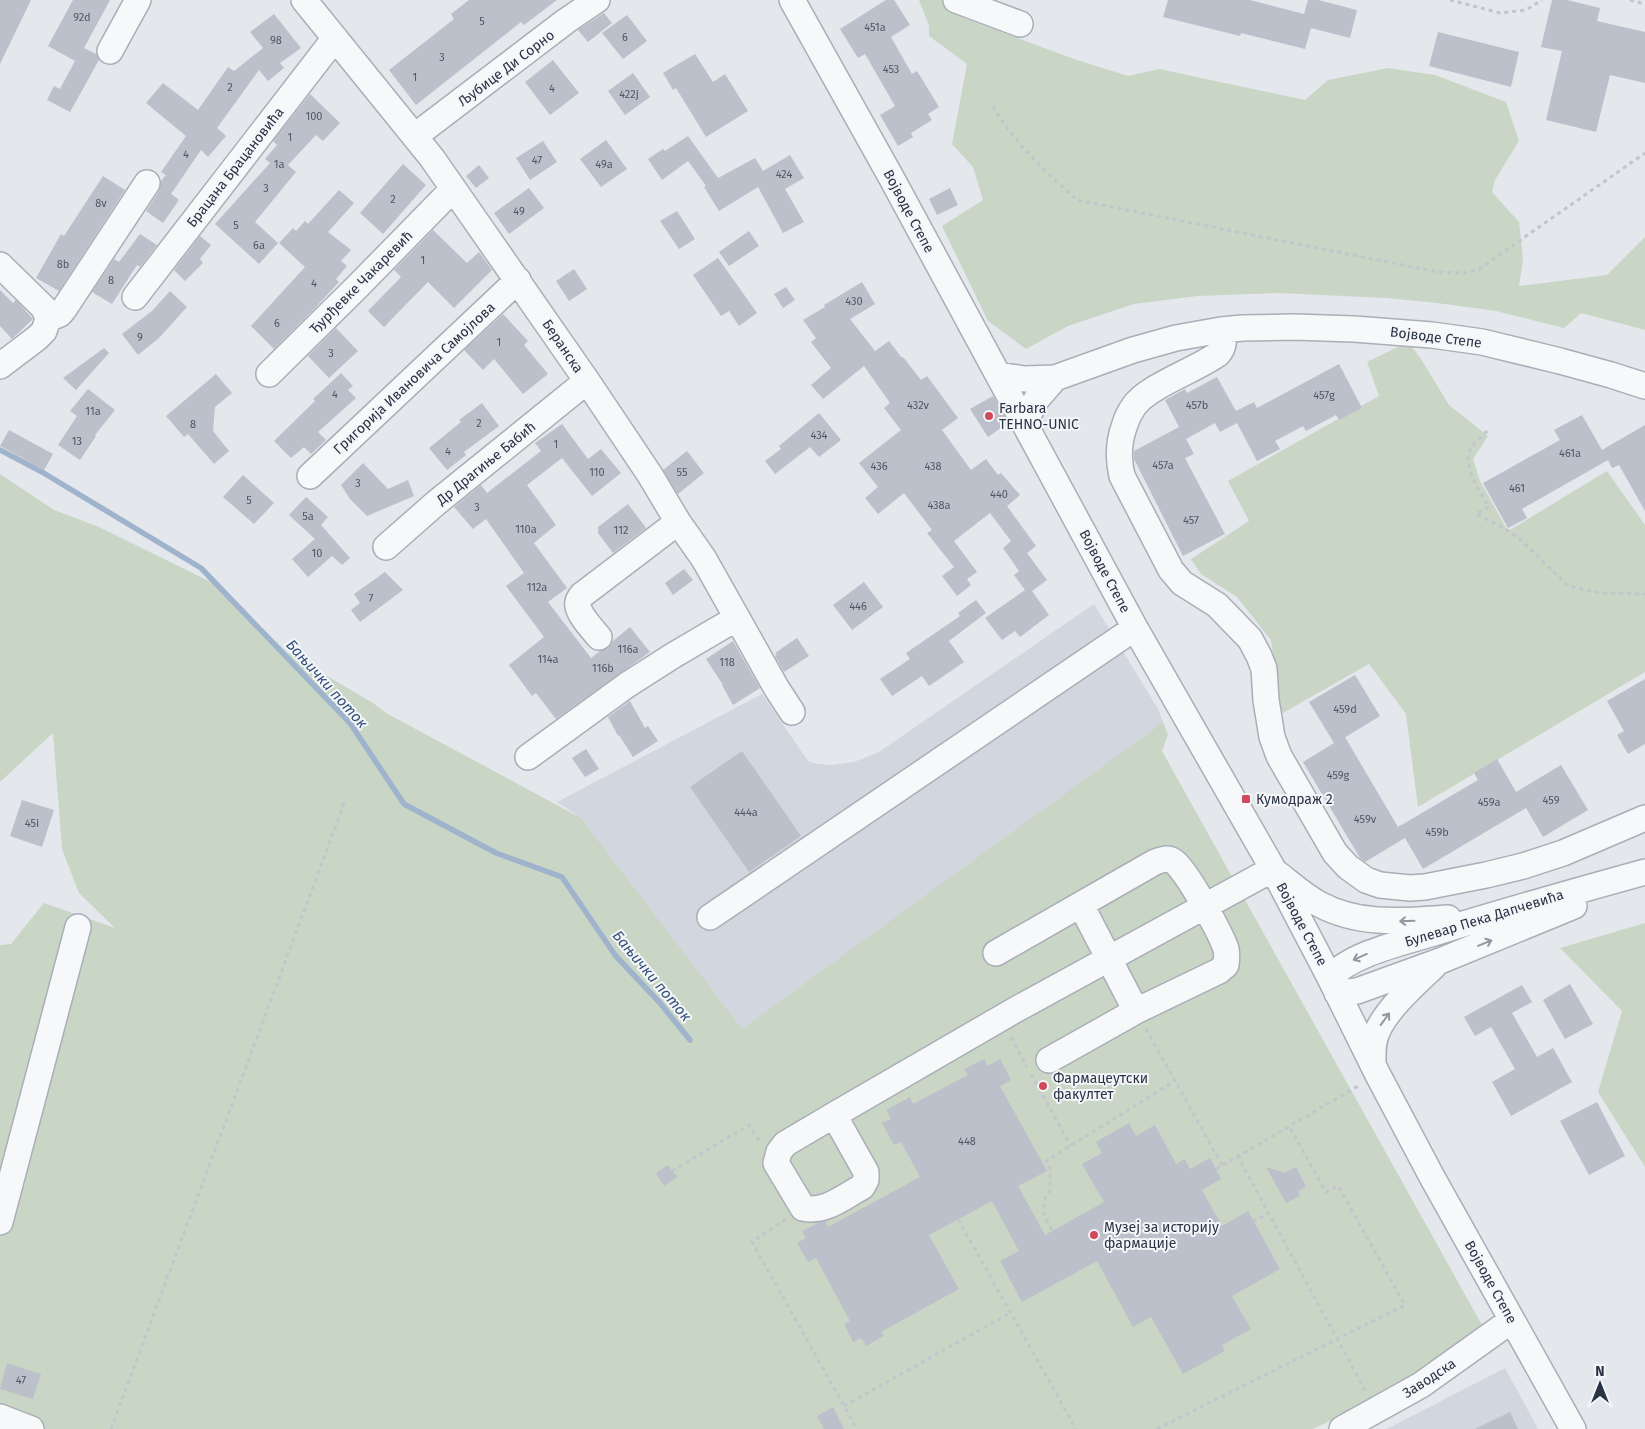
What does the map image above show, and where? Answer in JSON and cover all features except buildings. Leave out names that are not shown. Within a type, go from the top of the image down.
[{"type":"street","points":[[110,50],[138,0]]},
{"type":"street","name":"Беранска","points":[[304,0],[415,136],[518,280],[650,475],[678,522],[704,559],[792,712]]},
{"type":"street","name":"Љубице Ди Сорно","points":[[415,136],[566,21],[597,0]]},
{"type":"street","name":"Војводе Степе","points":[[792,0],[882,160],[1135,628],[1273,869],[1334,985],[1375,1070],[1432,1177],[1574,1429]]},
{"type":"street","points":[[956,0],[1020,24]]},
{"type":"street","name":"Брацана Брацановића","points":[[135,297],[335,38]]},
{"type":"street","points":[[48,318],[60,314],[64,309],[147,183]]},
{"type":"street","name":"Ђурђевке Чакаревић","points":[[269,374],[453,189]]},
{"type":"street","points":[[0,266],[44,308],[48,318],[44,331],[0,366]]},
{"type":"street","name":"Григорија Ивановича Самојлова","points":[[310,476],[518,280]]},
{"type":"street","name":"Војводе Степе","points":[[1025,422],[1036,400],[1056,378],[1133,350],[1176,338],[1221,330],[1267,327],[1396,331],[1482,342],[1560,361],[1645,386]]},
{"type":"street","points":[[1221,330],[1224,340],[1223,348],[1218,354],[1146,394],[1134,406],[1120,439],[1118,460],[1122,476],[1171,570],[1182,584],[1218,605],[1250,639],[1264,668],[1266,700],[1272,737],[1279,756],[1334,853],[1348,867],[1366,880],[1393,887],[1425,887],[1486,875],[1563,853],[1645,818]]},
{"type":"street","points":[[998,375],[1024,379],[1056,378]]},
{"type":"street","name":"Др Драгиње Бабић","points":[[386,547],[436,503],[587,381]]},
{"type":"street","points":[[598,637],[580,612],[577,604],[578,600],[678,522]]},
{"type":"street","points":[[528,757],[627,685],[737,618]]},
{"type":"street","points":[[710,917],[1135,628]]},
{"type":"street","points":[[996,953],[1163,859],[1170,859],[1178,864],[1205,907],[1225,948],[1226,965],[1219,971],[1136,1011],[1049,1060]]},
{"type":"street","points":[[834,1114],[866,1172],[866,1180],[862,1187],[822,1209],[811,1210],[803,1208],[776,1163],[779,1152],[786,1144],[834,1114],[1108,958],[1273,869],[1317,903],[1342,914],[1383,922],[1490,916]]},
{"type":"street","name":"Булевар Пека Дапчевића","points":[[1645,872],[1490,916],[1370,953],[1344,965],[1335,972],[1334,985],[1357,991],[1440,961],[1645,877]]},
{"type":"street","points":[[1081,905],[1136,1011]]},
{"type":"street","points":[[0,1222],[78,927]]},
{"type":"street","points":[[1375,1070],[1373,1044],[1377,1030],[1384,1019],[1412,988],[1440,961]]},
{"type":"street","name":"Заводска","points":[[1342,1429],[1421,1385],[1512,1320]]},
{"type":"street","points":[[0,1417],[31,1429]]},
{"type":"path","points":[[1450,0],[1500,13],[1526,10],[1542,0]]},
{"type":"path","points":[[1630,0],[1645,4]]},
{"type":"path","points":[[993,106],[999,117],[1042,170],[1077,200],[1438,272],[1466,273],[1479,269],[1645,153]]},
{"type":"path","points":[[1487,431],[1471,448],[1469,454],[1469,468],[1489,507],[1476,514],[1504,528],[1518,538],[1568,586],[1601,593],[1645,594]]},
{"type":"path","points":[[111,1429],[345,801]]},
{"type":"path","points":[[1136,1011],[1222,1165]]},
{"type":"path","points":[[1000,1019],[1071,1146]]},
{"type":"path","points":[[1216,1169],[1289,1126],[1375,1070]]},
{"type":"path","points":[[1052,1230],[1044,1214],[1044,1200],[1050,1190],[1050,1168],[1046,1161],[1175,1082]]},
{"type":"path","points":[[672,1171],[749,1125],[776,1163]]},
{"type":"path","points":[[1157,1429],[1405,1305],[1338,1186],[1326,1192],[1289,1126]]},
{"type":"path","points":[[1237,1155],[1376,1411]]},
{"type":"path","points":[[803,1208],[752,1242],[857,1429]]},
{"type":"path","points":[[1253,1222],[1269,1213]]},
{"type":"path","points":[[958,1219],[1076,1429]]},
{"type":"path","points":[[844,1406],[1010,1313]]},
{"type":"shaded area","points":[[1094,604],[1158,709],[1163,722],[742,1030],[581,818],[557,802],[762,694],[808,761],[831,765],[854,762],[879,752]]},
{"type":"shaded area","points":[[1505,1368],[1538,1429],[1387,1429]]},
{"type":"green space","points":[[919,0],[951,0],[961,17],[1077,60],[1128,76],[1159,69],[1305,100],[1328,80],[1388,68],[1435,75],[1506,102],[1519,141],[1495,180],[1492,192],[1519,222],[1523,259],[1519,286],[1607,275],[1645,237],[1645,330],[1581,313],[1564,328],[1496,311],[1437,303],[1387,298],[1279,293],[1197,296],[1134,304],[1068,326],[1026,349],[988,321],[942,226],[983,200],[973,167],[952,144],[967,64],[929,36],[929,26]]},
{"type":"green space","points":[[1408,342],[1421,359],[1449,405],[1488,436],[1473,459],[1480,481],[1508,531],[1607,471],[1645,525],[1645,672],[1418,807],[1406,714],[1369,664],[1281,714],[1271,640],[1237,597],[1201,574],[1191,559],[1249,521],[1228,481],[1379,396],[1367,362]]},
{"type":"green space","points":[[0,474],[54,510],[99,527],[217,585],[288,653],[373,703],[386,713],[581,818],[742,1029],[1163,722],[1168,735],[1162,751],[1482,1325],[1397,1389],[1313,1429],[0,1429],[0,945],[11,944],[44,903],[115,928],[79,893],[62,849],[53,733],[0,782]]},
{"type":"green space","points":[[1645,923],[1645,1167],[1598,1092],[1622,1011],[1560,948]]},
{"type":"waterway","name":"Бањички поток","points":[[0,450],[42,472],[201,568],[350,723],[404,804],[496,853],[562,877],[615,955],[660,1003],[690,1040]]},
{"type":"place","name":"Farbara TEHNO-UNIC","points":[[989,416]]},
{"type":"place","name":"Кумодраж 2","points":[[1246,799]]},
{"type":"place","name":"Фармацеутски факултет","points":[[1043,1086]]},
{"type":"place","name":"Музеј за историју фармације","points":[[1094,1235]]}]
